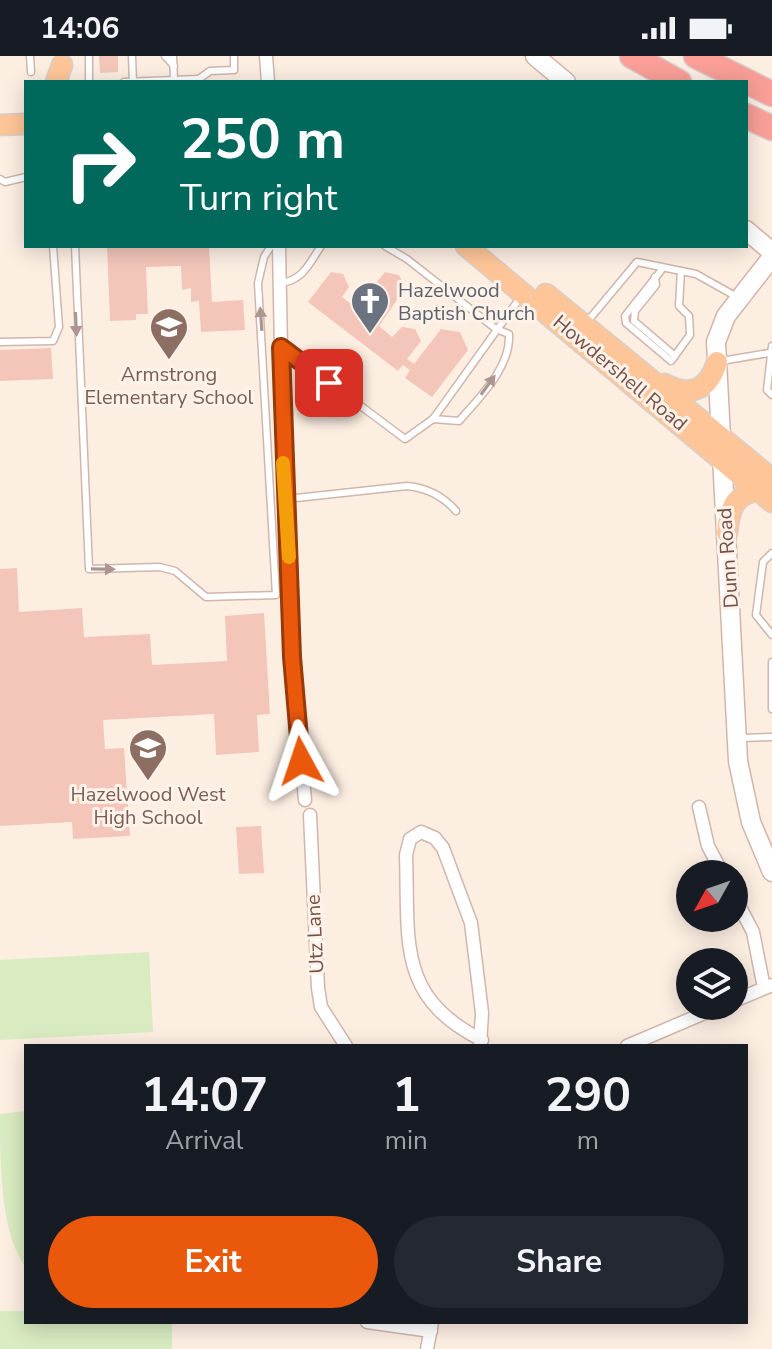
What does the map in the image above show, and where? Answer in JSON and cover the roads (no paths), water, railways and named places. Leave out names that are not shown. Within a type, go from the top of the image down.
[{"type":"highway","points":[[632,56],[675,80]]},
{"type":"highway","points":[[696,56],[744,80]]},
{"type":"highway","points":[[748,82],[772,94]]},
{"type":"highway","points":[[748,117],[772,128]]},
{"type":"main road","name":"Howdershell Road","points":[[469,248],[723,461],[767,491]]},
{"type":"main road","name":"Howdershell Road","points":[[490,248],[721,436],[767,491]]},
{"type":"main road","points":[[650,377],[682,392],[696,391],[713,376],[717,362]]},
{"type":"main road","points":[[727,533],[732,505],[741,496],[767,491]]},
{"type":"street","points":[[266,56],[268,80]]},
{"type":"street","points":[[535,56],[564,80]]},
{"type":"street","name":"Dunn Road","points":[[748,232],[772,254],[719,330],[717,362],[737,738],[751,822],[772,872]]},
{"type":"street","points":[[279,248],[292,657],[305,800]]},
{"type":"street","points":[[699,807],[708,846],[716,860]]},
{"type":"street","name":"Utz Lane","points":[[310,815],[318,988],[328,1022],[344,1044]]},
{"type":"street","points":[[421,832],[435,838],[443,848],[471,923],[481,1043],[444,1017],[423,992],[412,967],[406,855],[410,839],[421,832]]},
{"type":"street","points":[[748,923],[768,987],[748,995]]},
{"type":"street","points":[[632,1044],[688,1020]]},
{"type":"street","points":[[400,1324],[432,1326],[427,1349]]},
{"type":"lane","points":[[30,56],[31,72]]},
{"type":"lane","points":[[89,56],[89,80]]},
{"type":"lane","points":[[132,56],[133,80]]},
{"type":"lane","points":[[165,56],[174,66]]},
{"type":"lane","points":[[173,56],[174,80],[199,80],[210,71],[234,70],[234,56]]},
{"type":"lane","points":[[0,179],[5,182],[24,177]]},
{"type":"lane","points":[[0,342],[53,341],[59,327],[53,248]]},
{"type":"lane","points":[[75,248],[89,569],[160,567],[175,571],[196,592],[219,598],[276,595],[258,283],[264,257],[270,248]]},
{"type":"lane","points":[[281,283],[294,281],[302,275],[320,248]]},
{"type":"lane","points":[[388,248],[407,259],[496,329],[509,334],[510,349],[493,380],[459,421],[433,419]]},
{"type":"lane","points":[[584,324],[637,262],[696,274],[739,298]]},
{"type":"lane","points":[[663,268],[629,308],[626,323],[671,361],[690,335],[689,316],[679,306],[681,271]]},
{"type":"lane","points":[[281,347],[405,439],[433,419],[524,292]]},
{"type":"lane","points":[[717,362],[770,349],[767,390],[772,395]]},
{"type":"lane","points":[[287,499],[407,486],[419,487],[447,501],[456,511]]},
{"type":"lane","points":[[772,553],[763,562],[756,615],[772,635]]},
{"type":"lane","points":[[772,662],[772,709]]},
{"type":"lane","points":[[737,738],[772,737]]},
{"type":"place","name":"Hazelwood Baptish Church","points":[[370,335]]},
{"type":"place","name":"Armstrong Elementary School","points":[[169,361]]},
{"type":"place","name":"Hazelwood West High School","points":[[148,782]]}]
